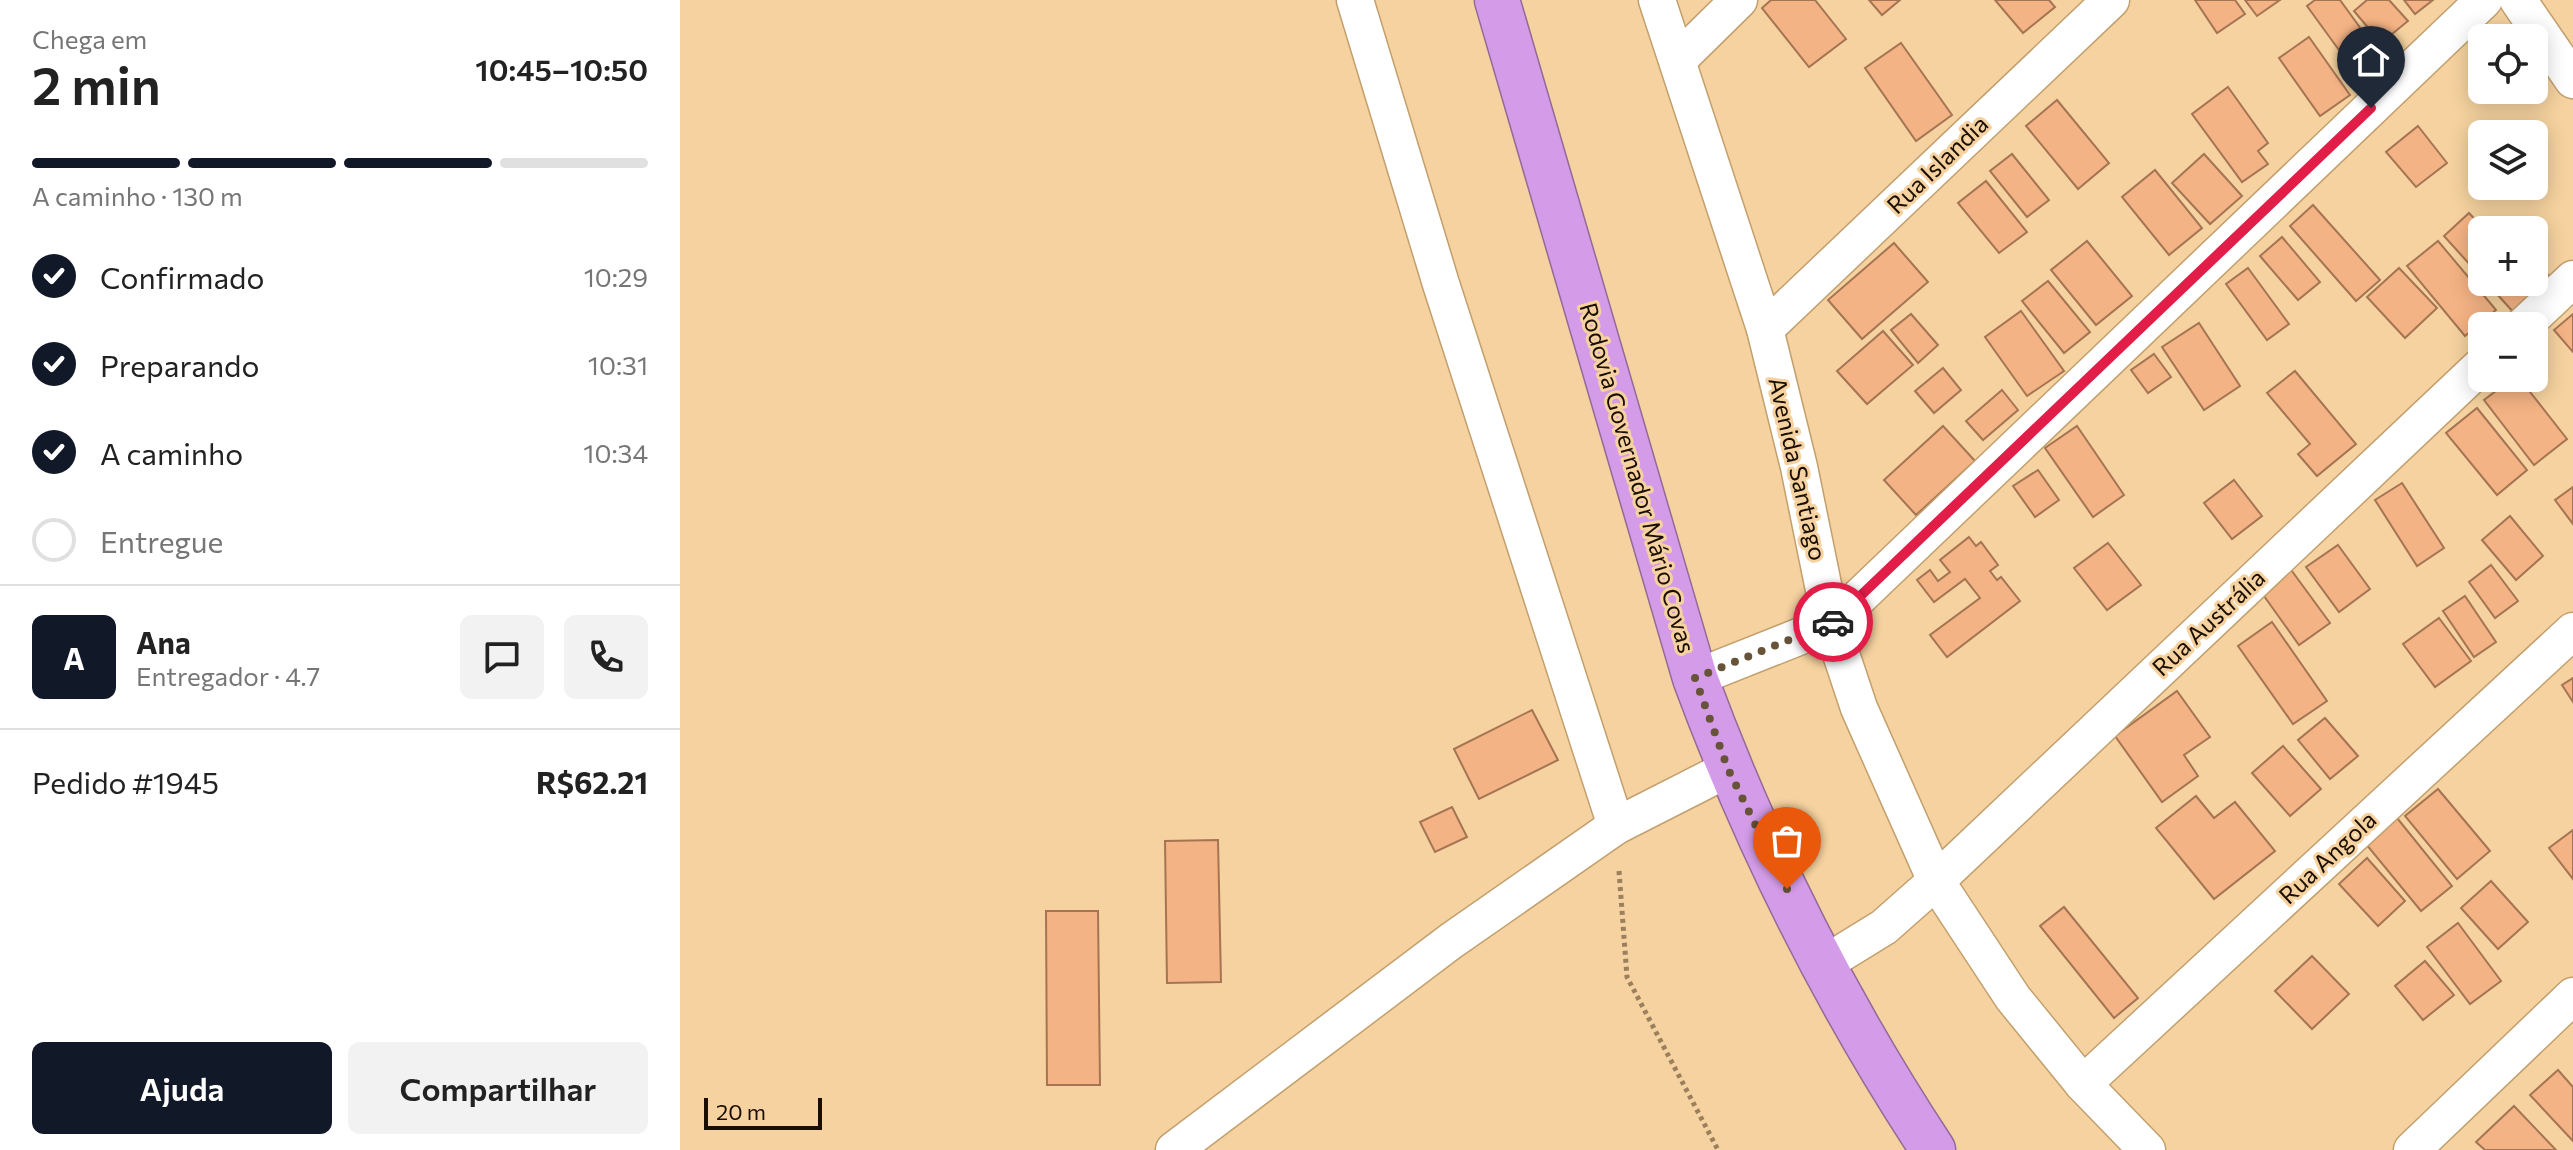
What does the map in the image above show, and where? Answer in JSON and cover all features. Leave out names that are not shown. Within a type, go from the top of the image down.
[{"type":"highway","name":"Rodovia Governador Mário Covas","points":[[1497,0],[1695,678],[1728,769],[1876,1065],[1933,1150]]},
{"type":"street","points":[[1355,0],[1441,284],[1616,826]]},
{"type":"street","name":"Avenida Santiago","points":[[1657,0],[1765,329],[1799,467],[1831,624],[1859,708],[1936,881],[2013,998],[2083,1084],[2147,1150]]},
{"type":"street","points":[[1678,60],[1739,0]]},
{"type":"street","name":"Rua Islandia","points":[[1765,329],[2111,0]]},
{"type":"street","points":[[1695,678],[1831,624],[2484,0]]},
{"type":"street","points":[[2518,0],[2573,80]]},
{"type":"street","points":[[2538,312],[2573,279]]},
{"type":"street","name":"Rua Austrália","points":[[1824,964],[1884,927],[1936,881],[2468,378]]},
{"type":"street","name":"Rua Angola","points":[[2083,1084],[2573,631]]},
{"type":"street","points":[[1174,1150],[1451,941],[1616,826],[1728,769]]},
{"type":"street","points":[[2412,1150],[2573,996]]},
{"type":"path","points":[[1616,826],[1627,977],[1718,1150]]},
{"type":"building","points":[[1771,0],[1815,0],[1846,39],[1809,67],[1762,8]]},
{"type":"building","points":[[1869,0],[1900,0],[1882,15]]},
{"type":"building","points":[[1995,0],[2049,0],[2055,7],[2023,33]]},
{"type":"building","points":[[2195,0],[2235,0],[2245,14],[2217,33]]},
{"type":"building","points":[[2245,0],[2280,0],[2257,16]]},
{"type":"building","points":[[2315,0],[2340,0],[2385,62],[2360,79],[2307,6]]},
{"type":"building","points":[[2367,0],[2389,0],[2408,21],[2381,43],[2354,11]]},
{"type":"building","points":[[2404,0],[2433,0],[2415,14]]},
{"type":"building","points":[[2309,37],[2350,95],[2320,116],[2279,58]]},
{"type":"building","points":[[1901,43],[1952,115],[1916,141],[1865,68]]},
{"type":"building","points":[[2228,87],[2268,143],[2258,151],[2268,164],[2242,182],[2192,114]]},
{"type":"building","points":[[2057,100],[2109,163],[2078,189],[2026,126]]},
{"type":"building","points":[[2418,126],[2447,163],[2416,187],[2386,152]]},
{"type":"building","points":[[2012,154],[2049,200],[2027,217],[1990,171]]},
{"type":"building","points":[[2204,154],[2242,196],[2210,224],[2172,183]]},
{"type":"building","points":[[2155,170],[2202,228],[2169,255],[2122,197]]},
{"type":"building","points":[[1986,181],[2027,232],[1999,253],[1958,203]]},
{"type":"building","points":[[2313,205],[2380,280],[2356,301],[2290,226]]},
{"type":"building","points":[[2469,213],[2472,216],[2468,216],[2468,263],[2444,236]]},
{"type":"building","points":[[2282,237],[2320,282],[2298,300],[2260,256]]},
{"type":"building","points":[[2087,241],[2132,296],[2096,325],[2051,270]]},
{"type":"building","points":[[2438,241],[2468,277],[2468,296],[2484,296],[2496,310],[2468,312],[2468,333],[2465,336],[2407,266]]},
{"type":"building","points":[[1894,243],[1928,282],[1862,339],[1828,300]]},
{"type":"building","points":[[2248,268],[2289,324],[2267,340],[2226,284]]},
{"type":"building","points":[[2399,268],[2437,308],[2405,338],[2367,297]]},
{"type":"building","points":[[2048,281],[2090,332],[2064,353],[2022,301]]},
{"type":"building","points":[[2499,296],[2535,296],[2517,312],[2513,312]]},
{"type":"building","points":[[2021,311],[2064,371],[2027,396],[1985,337]]},
{"type":"building","points":[[1911,314],[1938,345],[1918,363],[1891,330]]},
{"type":"building","points":[[2573,314],[2573,352],[2554,330]]},
{"type":"building","points":[[2199,323],[2240,386],[2204,410],[2162,347]]},
{"type":"building","points":[[1883,331],[1913,365],[1867,404],[1837,371]]},
{"type":"building","points":[[2154,354],[2171,377],[2148,393],[2131,370]]},
{"type":"building","points":[[1943,368],[1961,390],[1934,413],[1915,391]]},
{"type":"building","points":[[2295,371],[2356,444],[2317,476],[2298,454],[2310,444],[2267,393]]},
{"type":"building","points":[[2002,390],[2018,410],[1983,440],[1966,421]]},
{"type":"building","points":[[2495,392],[2530,392],[2567,439],[2534,465],[2484,400]]},
{"type":"building","points":[[2477,408],[2527,470],[2497,495],[2446,433]]},
{"type":"building","points":[[1943,426],[1975,461],[1916,515],[1884,480]]},
{"type":"building","points":[[2077,426],[2124,495],[2093,517],[2045,448]]},
{"type":"building","points":[[2038,470],[2059,500],[2035,517],[2013,486]]},
{"type":"building","points":[[2234,480],[2262,516],[2232,539],[2204,503]]},
{"type":"building","points":[[2402,483],[2444,548],[2417,566],[2375,500]]},
{"type":"building","points":[[2573,487],[2573,524],[2555,500]]},
{"type":"building","points":[[2510,516],[2543,556],[2516,580],[2482,540]]},
{"type":"building","points":[[1969,537],[1976,546],[1981,542],[1998,565],[1990,571],[1997,580],[2001,577],[2020,601],[1947,657],[1930,635],[1980,598],[1965,579],[1934,602],[1917,580],[1930,570],[1938,581],[1950,572],[1940,560]]},
{"type":"building","points":[[2108,543],[2141,585],[2107,610],[2074,568]]},
{"type":"building","points":[[2338,545],[2370,589],[2339,612],[2306,567]]},
{"type":"building","points":[[2491,565],[2518,601],[2495,618],[2469,582]]},
{"type":"building","points":[[2289,567],[2330,623],[2299,645],[2259,589]]},
{"type":"building","points":[[2465,596],[2496,642],[2474,657],[2443,611]]},
{"type":"building","points":[[2439,618],[2471,661],[2435,687],[2403,644]]},
{"type":"building","points":[[2272,622],[2327,701],[2293,724],[2238,646]]},
{"type":"building","points":[[2573,678],[2573,702],[2562,685]]},
{"type":"building","points":[[2177,691],[2210,737],[2184,755],[2198,776],[2162,802],[2115,736]]},
{"type":"building","points":[[1532,710],[1558,760],[1479,799],[1454,749]]},
{"type":"building","points":[[2325,718],[2358,756],[2330,779],[2298,740]]},
{"type":"building","points":[[2283,746],[2321,789],[2290,816],[2252,773]]},
{"type":"building","points":[[2438,789],[2490,851],[2457,879],[2405,816]]},
{"type":"building","points":[[2196,796],[2214,818],[2235,802],[2275,851],[2214,899],[2156,828]]},
{"type":"building","points":[[1452,807],[1467,837],[1435,852],[1420,822]]},
{"type":"building","points":[[2393,813],[2452,886],[2421,911],[2361,838]]},
{"type":"building","points":[[2573,830],[2573,879],[2549,848]]},
{"type":"building","points":[[1218,840],[1221,982],[1167,983],[1165,841]]},
{"type":"building","points":[[2367,858],[2405,901],[2378,926],[2339,884]]},
{"type":"building","points":[[2491,881],[2528,922],[2498,949],[2461,908]]},
{"type":"building","points":[[2064,907],[2138,998],[2114,1018],[2040,926]]},
{"type":"building","points":[[1046,911],[1098,911],[1100,1085],[1047,1085]]},
{"type":"building","points":[[2458,923],[2501,981],[2470,1004],[2427,947]]},
{"type":"building","points":[[2312,956],[2349,994],[2312,1029],[2275,991]]},
{"type":"building","points":[[2425,961],[2454,995],[2423,1020],[2395,986]]},
{"type":"building","points":[[2558,1070],[2573,1087],[2573,1141],[2530,1095]]},
{"type":"building","points":[[2514,1106],[2556,1150],[2485,1150],[2476,1142]]},
{"type":"way so far","points":[[1787,889],[1728,769],[1695,678],[1833,622]]},
{"type":"route","points":[[1833,622],[2371,108]]}]
